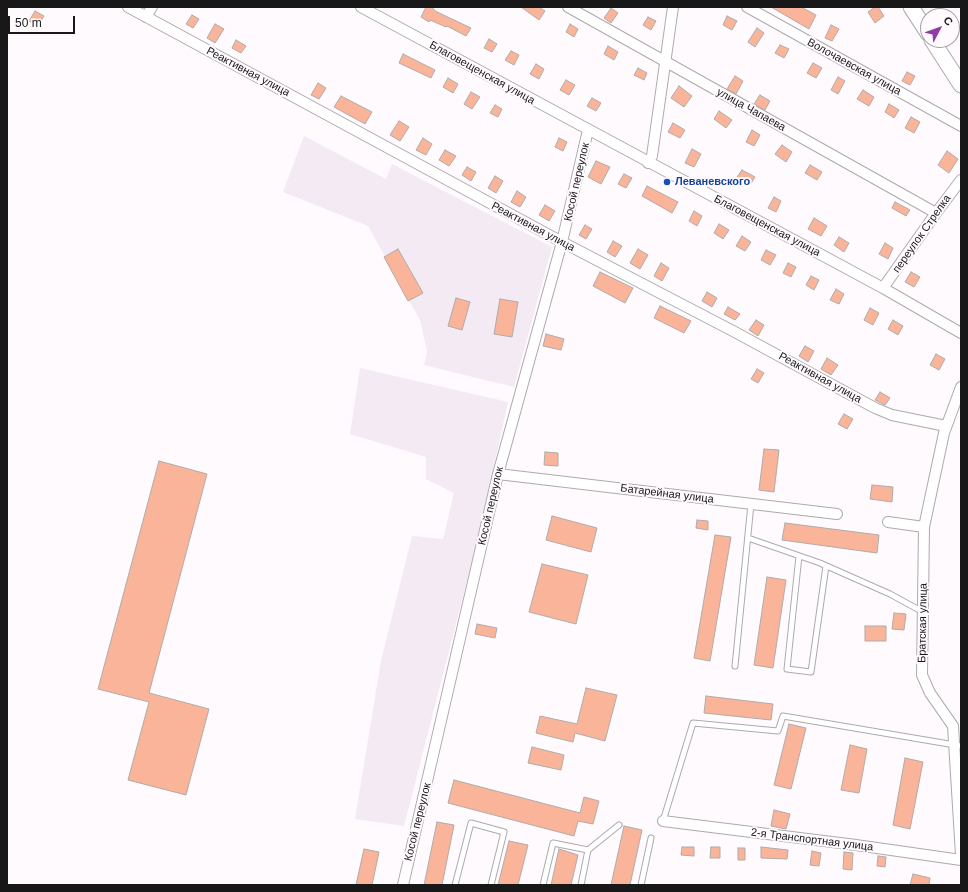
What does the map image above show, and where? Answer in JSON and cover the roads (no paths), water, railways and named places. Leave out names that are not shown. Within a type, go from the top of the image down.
[{"type":"street","name":"Реактивная улица","points":[[128,7],[562,242],[733,331],[875,408],[892,415],[946,426]]},
{"type":"street","points":[[146,17],[152,7]]},
{"type":"street","name":"Благовещенская улица","points":[[361,7],[883,288],[961,333]]},
{"type":"street","name":"улица Чапаева","points":[[568,7],[936,213]]},
{"type":"street","points":[[648,162],[652,156],[673,7]]},
{"type":"street","name":"Волочаевская улица","points":[[747,7],[961,126]]},
{"type":"street","points":[[911,7],[920,21]]},
{"type":"street","points":[[937,48],[961,85]]},
{"type":"street","name":"Косой переулок","points":[[403,885],[498,474],[562,242],[588,130]]},
{"type":"street","name":"переулок Стрелка","points":[[883,288],[961,180]]},
{"type":"street","name":"Братская улица","points":[[961,388],[946,426],[924,527],[922,675],[930,693],[953,726],[958,746],[961,855]]},
{"type":"street","name":"Батарейная улица","points":[[498,474],[837,514]]},
{"type":"street","points":[[888,522],[924,527]]},
{"type":"street","name":"2-я Транспортная улица","points":[[663,821],[856,845],[961,860]]},
{"type":"lane","points":[[735,666],[751,504]]},
{"type":"lane","points":[[748,538],[826,566],[890,594],[923,612]]},
{"type":"lane","points":[[799,556],[788,669],[811,672],[826,566]]},
{"type":"lane","points":[[663,821],[693,723],[778,731],[783,716],[958,746]]},
{"type":"lane","points":[[455,885],[471,824],[504,832],[491,885]]},
{"type":"lane","points":[[581,885],[588,850],[619,825]]},
{"type":"lane","points":[[641,885],[651,838]]},
{"type":"lane","points":[[542,885],[553,843],[588,850]]},
{"type":"place","name":"Леваневского","points":[[667,182]]}]
